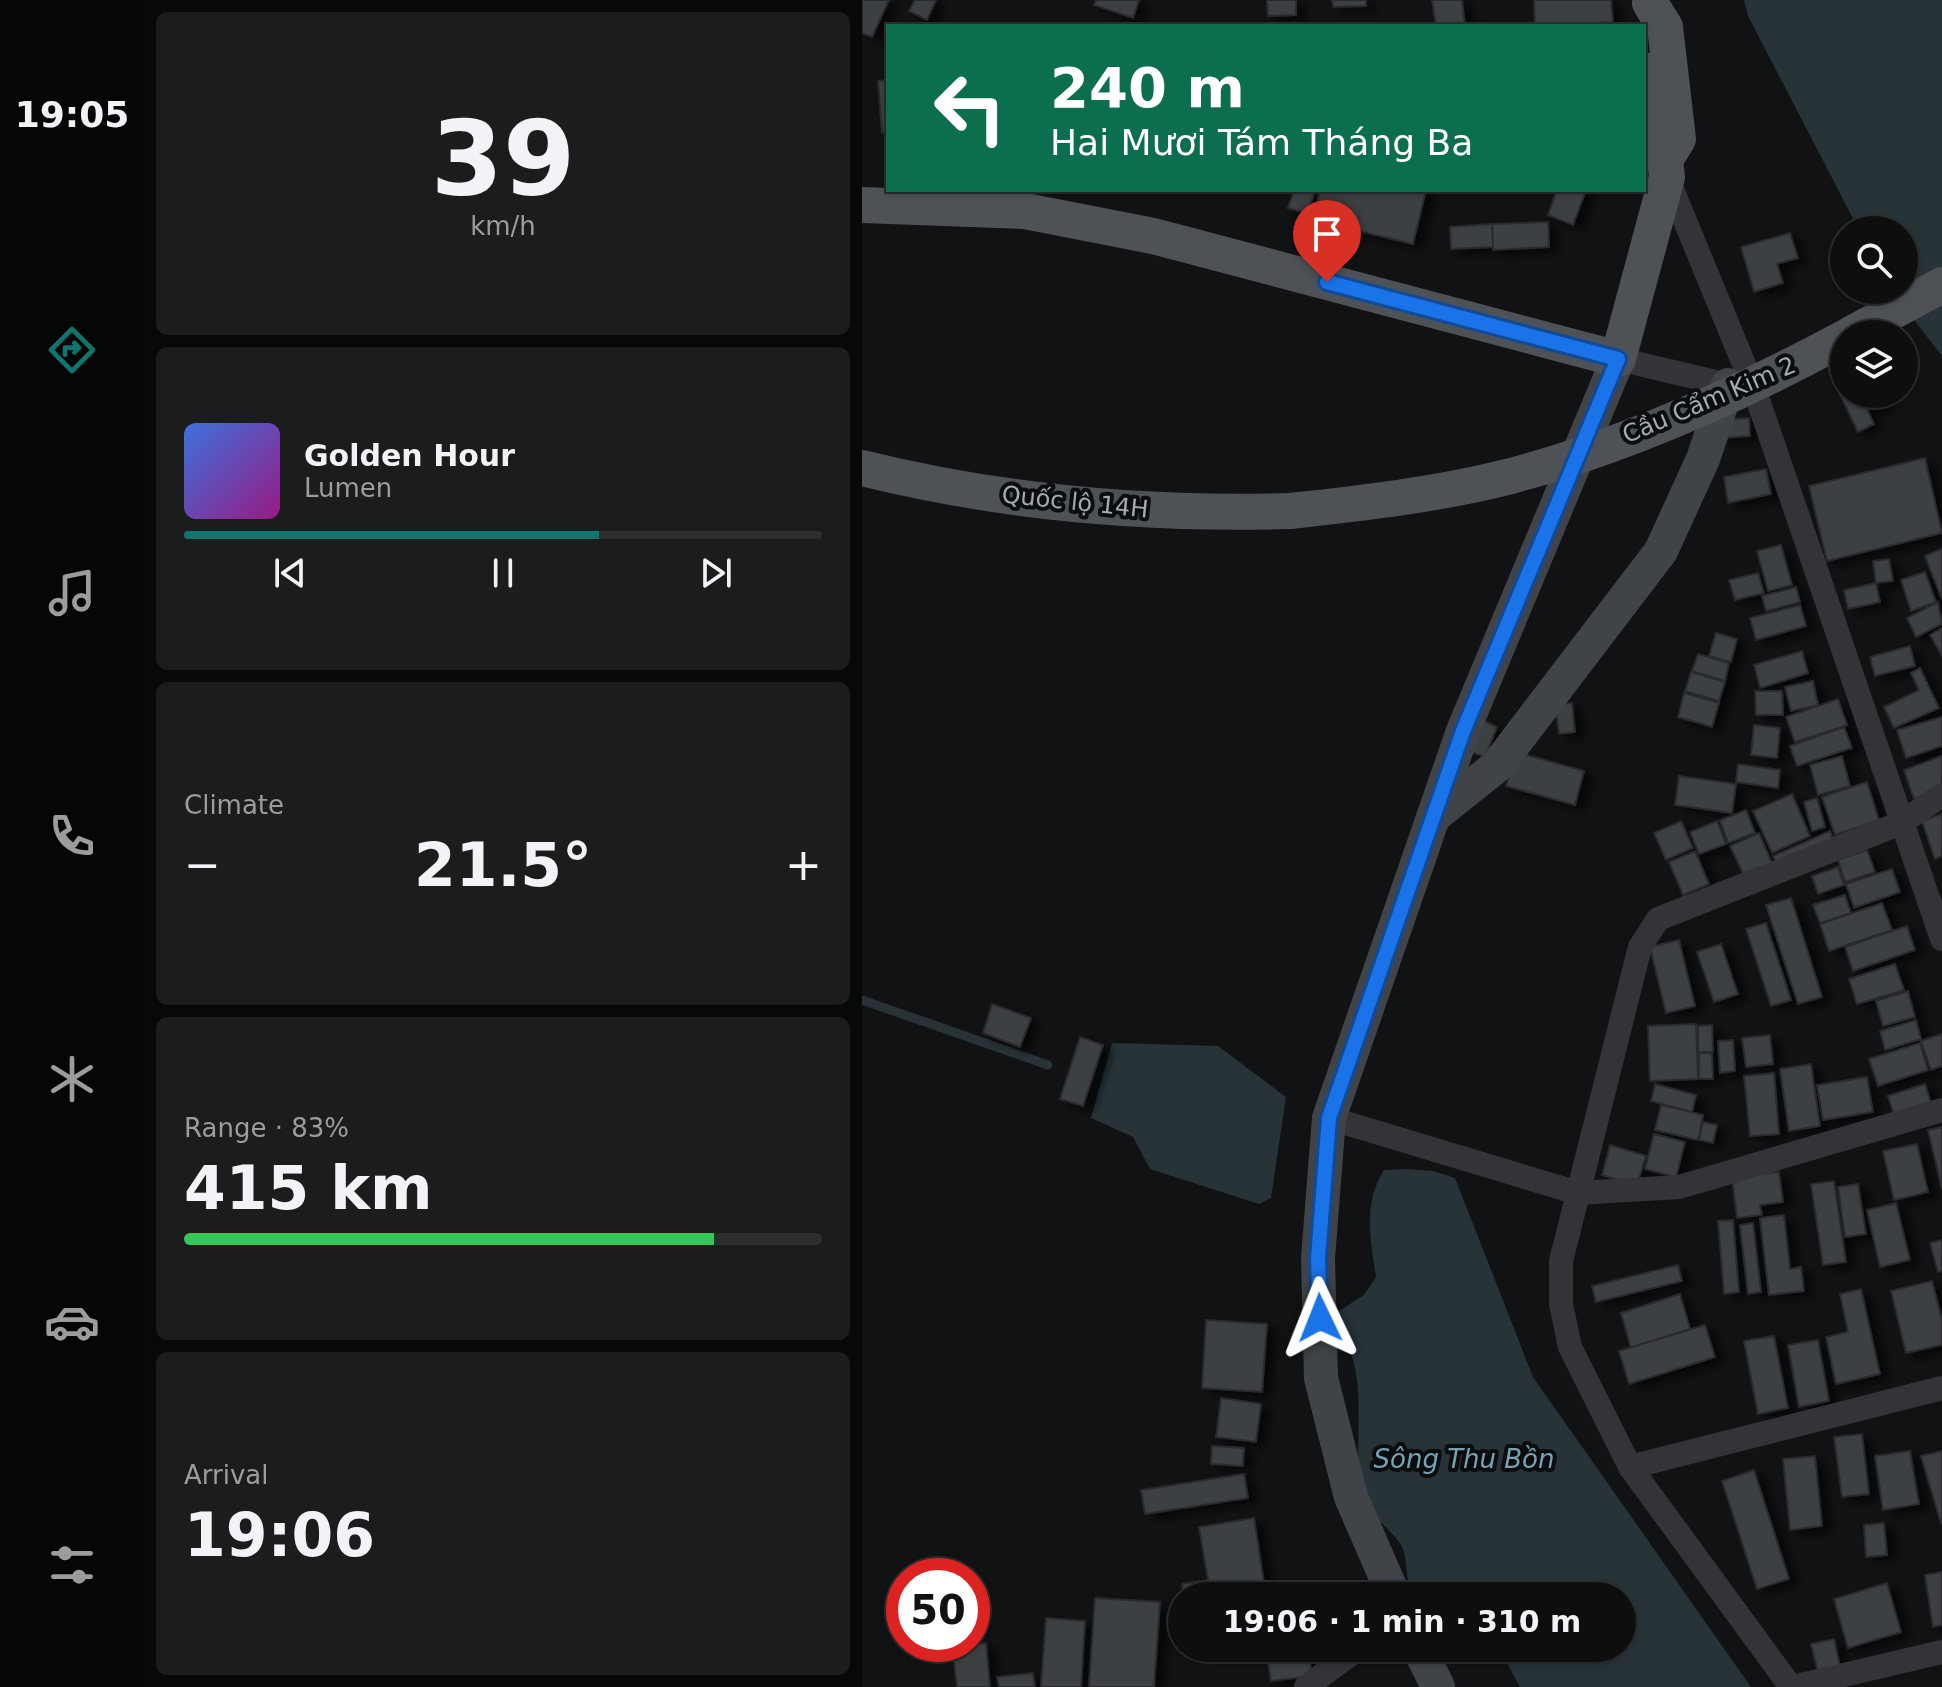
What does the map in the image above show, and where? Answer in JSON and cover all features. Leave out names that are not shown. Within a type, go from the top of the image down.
[{"type":"main road","points":[[1388,1582],[1351,1497],[1321,1378],[1318,1258],[1329,1118],[1463,731],[1618,359],[1666,168],[1678,139],[1665,27],[1647,10]]},
{"type":"main road","points":[[1646,89],[1651,138],[1666,168]]},
{"type":"main road","points":[[862,205],[1025,211],[1153,236],[1618,359]]},
{"type":"main road","points":[[1877,320],[1942,285]]},
{"type":"main road","name":"Cầu Cẩm Kim 2","points":[[1290,511],[1412,497],[1508,477],[1619,440],[1699,408],[1783,371],[1830,346]]},
{"type":"main road","points":[[1433,817],[1497,766],[1661,551],[1703,459],[1742,388]]},
{"type":"main road","name":"Quốc lộ 14H","points":[[862,468],[903,478],[1083,507],[1201,514],[1290,511]]},
{"type":"main road","points":[[1426,1662],[1438,1687]]},
{"type":"street","points":[[1666,168],[1742,388],[1942,939]]},
{"type":"street","points":[[1618,359],[1742,388]]},
{"type":"street","points":[[1942,795],[1901,823],[1658,919],[1649,929],[1640,947],[1561,1261],[1561,1304],[1570,1347],[1630,1467],[1792,1687],[1942,1652]]},
{"type":"street","points":[[1329,1118],[1578,1193],[1679,1187],[1942,1110]]},
{"type":"street","points":[[1630,1467],[1942,1388]]},
{"type":"street","points":[[1306,1687],[1340,1662]]},
{"type":"water","points":[[1744,0],[1942,0],[1942,356],[1918,325],[1918,320],[1914,320],[1902,304],[1918,304],[1918,216],[1852,216],[1748,16]]},
{"type":"water","points":[[1112,1043],[1218,1046],[1286,1097],[1271,1198],[1259,1204],[1150,1169],[1133,1137],[1091,1118]]},
{"type":"water","name":"Sông Thu Bồn","points":[[1384,1170],[1433,1171],[1455,1178],[1533,1377],[1751,1687],[1520,1687],[1507,1662],[1636,1662],[1636,1582],[1409,1582],[1401,1545],[1370,1510],[1363,1497],[1359,1476],[1358,1384],[1346,1343],[1334,1325],[1336,1313],[1364,1295],[1376,1277],[1370,1222],[1373,1196]]},
{"type":"building","points":[[862,0],[889,0],[872,37],[862,33]]},
{"type":"building","points":[[915,0],[936,0],[927,20],[909,11]]},
{"type":"building","points":[[1096,0],[1139,0],[1133,18],[1094,5]]},
{"type":"building","points":[[1267,0],[1296,0],[1296,15],[1268,16]]},
{"type":"building","points":[[1332,0],[1366,0],[1366,6],[1333,7]]},
{"type":"building","points":[[1432,0],[1462,0],[1465,24],[1436,24]]},
{"type":"building","points":[[1534,0],[1611,0],[1613,22],[1535,24]]},
{"type":"building","points":[[886,80],[886,132],[882,133],[878,81]]},
{"type":"building","points":[[1293,192],[1314,192],[1308,214],[1288,208]]},
{"type":"building","points":[[1320,192],[1426,192],[1413,244],[1313,220]]},
{"type":"building","points":[[1556,192],[1585,192],[1573,225],[1548,215]]},
{"type":"building","points":[[1548,222],[1549,247],[1493,250],[1492,224]]},
{"type":"building","points":[[1492,224],[1493,247],[1451,249],[1450,227]]},
{"type":"building","points":[[1790,233],[1798,258],[1777,264],[1783,283],[1754,292],[1741,247]]},
{"type":"building","points":[[1846,408],[1867,408],[1874,424],[1858,432]]},
{"type":"building","points":[[1749,418],[1750,436],[1721,438],[1720,420]]},
{"type":"building","points":[[1925,458],[1942,533],[1827,561],[1809,486]]},
{"type":"building","points":[[1766,469],[1771,494],[1728,503],[1724,477]]},
{"type":"building","points":[[1781,545],[1792,585],[1768,591],[1757,551]]},
{"type":"building","points":[[1942,551],[1942,599],[1925,556]]},
{"type":"building","points":[[1889,559],[1893,581],[1876,583],[1873,561]]},
{"type":"building","points":[[1925,572],[1936,602],[1911,611],[1901,580]]},
{"type":"building","points":[[1758,573],[1764,593],[1735,600],[1729,580]]},
{"type":"building","points":[[1876,583],[1880,602],[1848,609],[1844,590]]},
{"type":"building","points":[[1796,587],[1800,602],[1766,611],[1762,596]]},
{"type":"building","points":[[1938,602],[1942,624],[1916,637],[1907,618]]},
{"type":"building","points":[[1800,605],[1806,626],[1756,640],[1750,618]]},
{"type":"building","points":[[1942,628],[1942,656],[1930,635]]},
{"type":"building","points":[[1716,633],[1737,639],[1731,662],[1709,656]]},
{"type":"building","points":[[1910,646],[1915,666],[1875,676],[1870,657]]},
{"type":"building","points":[[1802,651],[1808,673],[1760,688],[1754,665]]},
{"type":"building","points":[[1698,654],[1729,663],[1725,681],[1692,671]]},
{"type":"building","points":[[1920,668],[1939,708],[1894,728],[1884,707],[1919,690],[1911,673]]},
{"type":"building","points":[[1691,672],[1725,682],[1719,701],[1685,691]]},
{"type":"building","points":[[1813,681],[1818,705],[1791,711],[1785,687]]},
{"type":"building","points":[[1755,691],[1782,691],[1783,715],[1756,715]]},
{"type":"building","points":[[1684,693],[1719,703],[1712,727],[1678,717]]},
{"type":"building","points":[[1838,699],[1847,725],[1795,742],[1786,717]]},
{"type":"building","points":[[1572,703],[1575,732],[1559,734],[1555,705]]},
{"type":"building","points":[[1942,717],[1942,746],[1906,758],[1897,730]]},
{"type":"building","points":[[1484,721],[1497,727],[1485,757],[1471,752]]},
{"type":"building","points":[[1754,725],[1780,728],[1777,758],[1751,755]]},
{"type":"building","points":[[1844,727],[1852,748],[1797,766],[1790,746]]},
{"type":"building","points":[[1516,752],[1584,771],[1575,805],[1506,786]]},
{"type":"building","points":[[1842,756],[1850,786],[1818,795],[1810,765]]},
{"type":"building","points":[[1942,756],[1942,789],[1914,799],[1904,770]]},
{"type":"building","points":[[1738,764],[1780,770],[1778,788],[1736,782]]},
{"type":"building","points":[[1679,776],[1736,784],[1732,813],[1675,805]]},
{"type":"building","points":[[1867,782],[1879,820],[1835,835],[1822,797]]},
{"type":"building","points":[[1792,794],[1810,836],[1772,853],[1753,811]]},
{"type":"building","points":[[1817,798],[1825,827],[1812,831],[1804,802]]},
{"type":"building","points":[[1746,810],[1755,833],[1728,843],[1720,820]]},
{"type":"building","points":[[1942,814],[1942,856],[1935,859],[1922,821]]},
{"type":"building","points":[[1681,821],[1693,848],[1666,860],[1654,833]]},
{"type":"building","points":[[1717,821],[1726,844],[1699,854],[1690,832]]},
{"type":"building","points":[[1830,831],[1835,844],[1778,868],[1773,856]]},
{"type":"building","points":[[1759,833],[1774,868],[1746,880],[1730,846]]},
{"type":"building","points":[[1867,850],[1875,872],[1845,882],[1838,860]]},
{"type":"building","points":[[1695,851],[1709,884],[1683,895],[1669,862]]},
{"type":"building","points":[[1838,867],[1844,885],[1818,894],[1812,876]]},
{"type":"building","points":[[1892,869],[1900,892],[1854,908],[1846,884]]},
{"type":"building","points":[[1845,895],[1851,913],[1820,923],[1813,905]]},
{"type":"building","points":[[1791,898],[1822,997],[1798,1004],[1766,905]]},
{"type":"building","points":[[1882,903],[1892,930],[1829,951],[1820,924]]},
{"type":"building","points":[[1766,923],[1791,1000],[1771,1006],[1746,929]]},
{"type":"building","points":[[1907,926],[1915,950],[1853,971],[1845,947]]},
{"type":"building","points":[[1679,940],[1695,1006],[1666,1013],[1650,947]]},
{"type":"building","points":[[1721,944],[1738,994],[1714,1002],[1697,952]]},
{"type":"building","points":[[1895,964],[1904,990],[1857,1004],[1849,979]]},
{"type":"building","points":[[1908,991],[1915,1017],[1883,1026],[1876,1001]]},
{"type":"building","points":[[992,1004],[1031,1018],[1020,1047],[983,1033]]},
{"type":"building","points":[[1916,1020],[1921,1039],[1885,1050],[1880,1031]]},
{"type":"building","points":[[1696,1024],[1698,1079],[1650,1081],[1648,1026]]},
{"type":"building","points":[[1712,1025],[1713,1052],[1698,1052],[1698,1026]]},
{"type":"building","points":[[1942,1034],[1942,1066],[1931,1070],[1921,1041]]},
{"type":"building","points":[[1770,1035],[1773,1064],[1746,1067],[1742,1038]]},
{"type":"building","points":[[1080,1037],[1103,1045],[1083,1106],[1060,1099]]},
{"type":"building","points":[[1733,1040],[1735,1071],[1720,1073],[1718,1041]]},
{"type":"building","points":[[1920,1043],[1928,1070],[1878,1086],[1869,1059]]},
{"type":"building","points":[[1699,1053],[1712,1053],[1713,1079],[1699,1079]]},
{"type":"building","points":[[1811,1064],[1820,1126],[1789,1131],[1780,1069]]},
{"type":"building","points":[[1774,1073],[1779,1134],[1750,1136],[1744,1076]]},
{"type":"building","points":[[1867,1077],[1873,1112],[1823,1120],[1817,1085]]},
{"type":"building","points":[[1655,1084],[1696,1095],[1692,1112],[1651,1101]]},
{"type":"building","points":[[1925,1084],[1932,1106],[1895,1118],[1888,1096]]},
{"type":"building","points":[[1661,1105],[1703,1115],[1698,1140],[1655,1130]]},
{"type":"building","points":[[1703,1122],[1717,1125],[1713,1143],[1699,1140]]},
{"type":"building","points":[[1942,1127],[1942,1189],[1928,1130]]},
{"type":"building","points":[[1654,1134],[1685,1142],[1676,1177],[1645,1169]]},
{"type":"building","points":[[1917,1144],[1928,1192],[1894,1200],[1883,1151]]},
{"type":"building","points":[[1610,1145],[1646,1156],[1637,1185],[1602,1175]]},
{"type":"building","points":[[1779,1172],[1783,1202],[1760,1205],[1762,1215],[1737,1218],[1732,1177]]},
{"type":"building","points":[[1834,1181],[1846,1262],[1823,1265],[1811,1184]]},
{"type":"building","points":[[1858,1184],[1866,1234],[1845,1237],[1838,1187]]},
{"type":"building","points":[[1896,1203],[1910,1260],[1880,1267],[1867,1210]]},
{"type":"building","points":[[1784,1215],[1790,1269],[1801,1267],[1804,1291],[1769,1295],[1760,1218]]},
{"type":"building","points":[[1733,1220],[1739,1292],[1724,1294],[1718,1221]]},
{"type":"building","points":[[1753,1223],[1761,1292],[1748,1294],[1740,1225]]},
{"type":"building","points":[[1942,1240],[1942,1271],[1938,1272],[1930,1243]]},
{"type":"building","points":[[1678,1265],[1682,1281],[1596,1302],[1592,1286]]},
{"type":"building","points":[[1932,1281],[1942,1320],[1942,1345],[1906,1353],[1891,1291]]},
{"type":"building","points":[[1861,1289],[1880,1374],[1836,1384],[1826,1337],[1848,1332],[1840,1294]]},
{"type":"building","points":[[1680,1294],[1690,1329],[1631,1348],[1621,1313]]},
{"type":"building","points":[[1206,1320],[1267,1324],[1262,1392],[1202,1388]]},
{"type":"building","points":[[1705,1325],[1715,1357],[1629,1384],[1619,1351]]},
{"type":"building","points":[[1774,1336],[1788,1408],[1758,1414],[1744,1341]]},
{"type":"building","points":[[1818,1340],[1829,1401],[1799,1407],[1788,1345]]},
{"type":"building","points":[[1221,1398],[1261,1404],[1256,1442],[1216,1437]]},
{"type":"building","points":[[1862,1434],[1869,1494],[1842,1497],[1834,1437]]},
{"type":"building","points":[[1212,1446],[1244,1448],[1243,1466],[1211,1464]]},
{"type":"building","points":[[1910,1451],[1919,1504],[1883,1510],[1875,1456]]},
{"type":"building","points":[[1942,1451],[1942,1523],[1941,1523],[1921,1456]]},
{"type":"building","points":[[1815,1456],[1822,1526],[1790,1530],[1783,1459]]},
{"type":"building","points":[[1754,1470],[1789,1579],[1757,1589],[1722,1481]]},
{"type":"building","points":[[1244,1474],[1248,1498],[1145,1514],[1141,1490]]},
{"type":"building","points":[[1254,1518],[1264,1582],[1195,1582],[1208,1580],[1199,1527]]},
{"type":"building","points":[[1884,1523],[1887,1555],[1866,1557],[1864,1525]]},
{"type":"building","points":[[1942,1572],[1942,1625],[1933,1627],[1925,1575]]},
{"type":"building","points":[[1887,1583],[1901,1632],[1848,1648],[1834,1599]]},
{"type":"building","points":[[1095,1598],[1160,1602],[1154,1687],[1089,1687]]},
{"type":"building","points":[[1046,1618],[1085,1621],[1081,1687],[1041,1687]]},
{"type":"building","points":[[1834,1639],[1840,1666],[1818,1672],[1811,1644]]},
{"type":"building","points":[[954,1662],[988,1662],[990,1687],[957,1687]]},
{"type":"building","points":[[1268,1662],[1310,1662],[1312,1676],[1271,1681]]},
{"type":"building","points":[[1033,1673],[1035,1687],[999,1687],[997,1677]]},
{"type":"waterway","points":[[862,1000],[1048,1065]]},
{"type":"route","points":[[1320,1318],[1318,1258],[1329,1118],[1463,731],[1618,359],[1327,282]]}]
